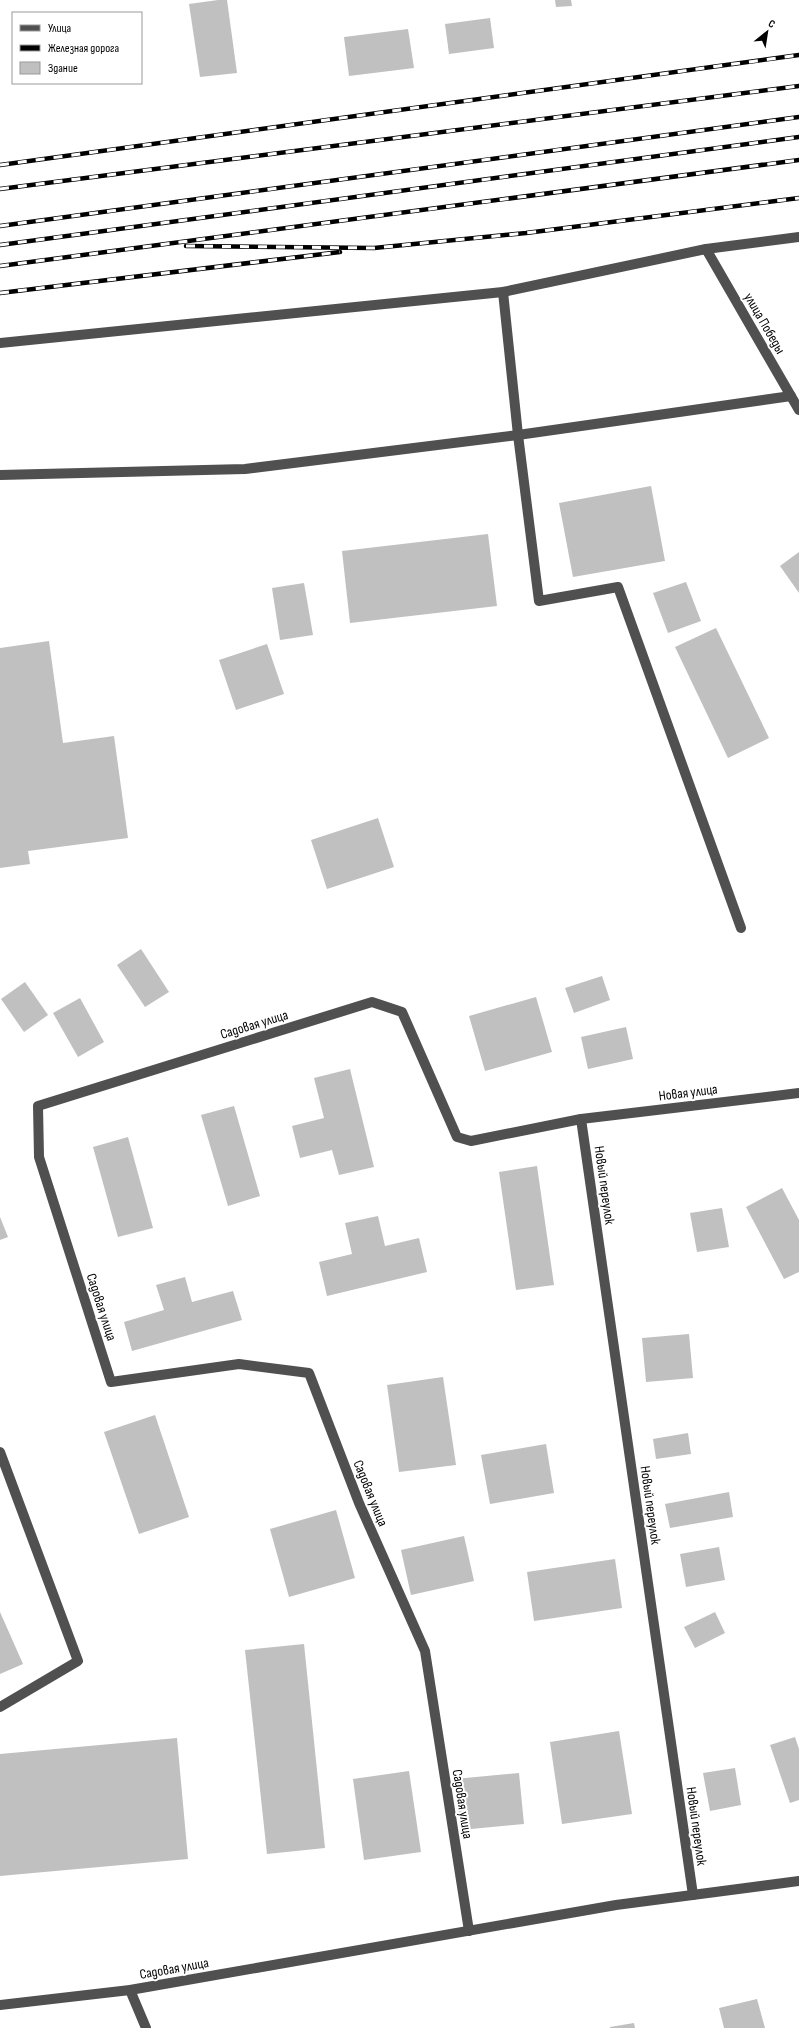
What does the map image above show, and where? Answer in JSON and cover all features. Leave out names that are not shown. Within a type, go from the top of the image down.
[{"type":"street","points":[[0,343],[503,292],[706,249],[799,237]]},
{"type":"street","name":"улица Победы","points":[[706,249],[799,410]]},
{"type":"street","points":[[503,292],[518,435],[539,601],[618,587],[741,928]]},
{"type":"street","points":[[0,475],[245,469],[518,435],[790,396]]},
{"type":"street","name":"Садовая улица","points":[[469,1930],[425,1650],[359,1503],[309,1373],[238,1364],[111,1382],[40,1157],[38,1106],[372,1002],[402,1012],[457,1137],[471,1141],[581,1119]]},
{"type":"street","name":"Новая улица","points":[[581,1119],[799,1093]]},
{"type":"street","name":"Новый переулок","points":[[581,1119],[693,1895]]},
{"type":"street","points":[[0,1452],[78,1661],[0,1707]]},
{"type":"street","name":"Садовая улица","points":[[0,2005],[130,1990],[616,1905],[799,1881]]},
{"type":"street","points":[[130,1990],[146,2028]]},
{"type":"building","points":[[227,0],[237,73],[200,77],[189,4]]},
{"type":"building","points":[[555,0],[571,0],[572,6],[556,7]]},
{"type":"building","points":[[490,18],[494,48],[449,54],[445,24]]},
{"type":"building","points":[[408,29],[414,68],[349,76],[344,37]]},
{"type":"building","points":[[651,486],[665,561],[573,577],[559,503]]},
{"type":"building","points":[[488,534],[497,606],[350,623],[342,551]]},
{"type":"building","points":[[799,552],[799,593],[780,566]]},
{"type":"building","points":[[686,582],[701,621],[668,633],[653,593]]},
{"type":"building","points":[[304,583],[313,635],[280,640],[272,588]]},
{"type":"building","points":[[716,628],[769,738],[728,758],[675,647]]},
{"type":"building","points":[[49,641],[63,743],[114,736],[128,838],[28,851],[30,864],[0,868],[0,648]]},
{"type":"building","points":[[267,644],[284,694],[236,710],[219,660]]},
{"type":"building","points":[[378,818],[394,867],[327,889],[311,840]]},
{"type":"building","points":[[141,949],[169,992],[145,1007],[117,965]]},
{"type":"building","points":[[602,976],[610,1000],[574,1013],[565,988]]},
{"type":"building","points":[[25,982],[48,1015],[24,1032],[1,999]]},
{"type":"building","points":[[536,997],[552,1052],[485,1071],[469,1016]]},
{"type":"building","points":[[80,998],[104,1042],[78,1057],[53,1013]]},
{"type":"building","points":[[626,1027],[633,1059],[588,1069],[581,1037]]},
{"type":"building","points":[[350,1069],[374,1167],[339,1175],[332,1150],[300,1158],[292,1126],[324,1118],[314,1078]]},
{"type":"building","points":[[234,1106],[260,1196],[228,1206],[201,1115]]},
{"type":"building","points":[[128,1137],[153,1228],[118,1237],[93,1147]]},
{"type":"building","points":[[537,1166],[554,1285],[516,1290],[499,1172]]},
{"type":"building","points":[[782,1188],[799,1220],[799,1272],[784,1279],[746,1207]]},
{"type":"building","points":[[722,1208],[729,1247],[697,1252],[690,1213]]},
{"type":"building","points":[[378,1216],[385,1246],[419,1238],[427,1272],[327,1296],[319,1262],[352,1254],[345,1223]]},
{"type":"building","points":[[0,1217],[8,1237],[0,1240]]},
{"type":"building","points":[[185,1277],[192,1302],[233,1291],[242,1320],[132,1351],[124,1322],[164,1310],[156,1285]]},
{"type":"building","points":[[689,1334],[693,1378],[646,1382],[642,1338]]},
{"type":"building","points":[[443,1377],[456,1465],[399,1472],[387,1385]]},
{"type":"building","points":[[155,1415],[189,1517],[139,1534],[104,1432]]},
{"type":"building","points":[[688,1433],[691,1454],[656,1459],[653,1439]]},
{"type":"building","points":[[546,1444],[554,1493],[490,1504],[481,1455]]},
{"type":"building","points":[[729,1492],[733,1517],[670,1528],[665,1504]]},
{"type":"building","points":[[336,1510],[355,1578],[289,1597],[270,1529]]},
{"type":"building","points":[[464,1536],[474,1581],[411,1595],[401,1550]]},
{"type":"building","points":[[719,1547],[725,1580],[686,1587],[680,1554]]},
{"type":"building","points":[[615,1559],[622,1608],[534,1621],[527,1572]]},
{"type":"building","points":[[0,1612],[23,1664],[0,1674]]},
{"type":"building","points":[[715,1612],[725,1633],[695,1648],[684,1627]]},
{"type":"building","points":[[304,1644],[325,1848],[267,1854],[245,1650]]},
{"type":"building","points":[[619,1731],[632,1814],[562,1824],[550,1742]]},
{"type":"building","points":[[795,1737],[799,1749],[799,1800],[790,1803],[770,1745]]},
{"type":"building","points":[[177,1738],[188,1859],[0,1876],[0,1754]]},
{"type":"building","points":[[735,1768],[741,1805],[710,1811],[703,1773]]},
{"type":"building","points":[[409,1771],[421,1852],[364,1860],[353,1779]]},
{"type":"building","points":[[519,1773],[524,1824],[461,1830],[455,1779]]},
{"type":"building","points":[[757,1999],[765,2028],[724,2028],[719,2008]]},
{"type":"building","points":[[634,2023],[635,2028],[610,2028],[610,2027]]},
{"type":"railway","points":[[0,165],[799,55]]},
{"type":"railway","points":[[0,189],[799,86]]},
{"type":"railway","points":[[0,226],[799,117]]},
{"type":"railway","points":[[0,245],[799,137]]},
{"type":"railway","points":[[0,266],[799,160]]},
{"type":"railway","points":[[186,246],[374,248],[526,233],[799,198]]},
{"type":"railway","points":[[0,293],[340,252]]}]
